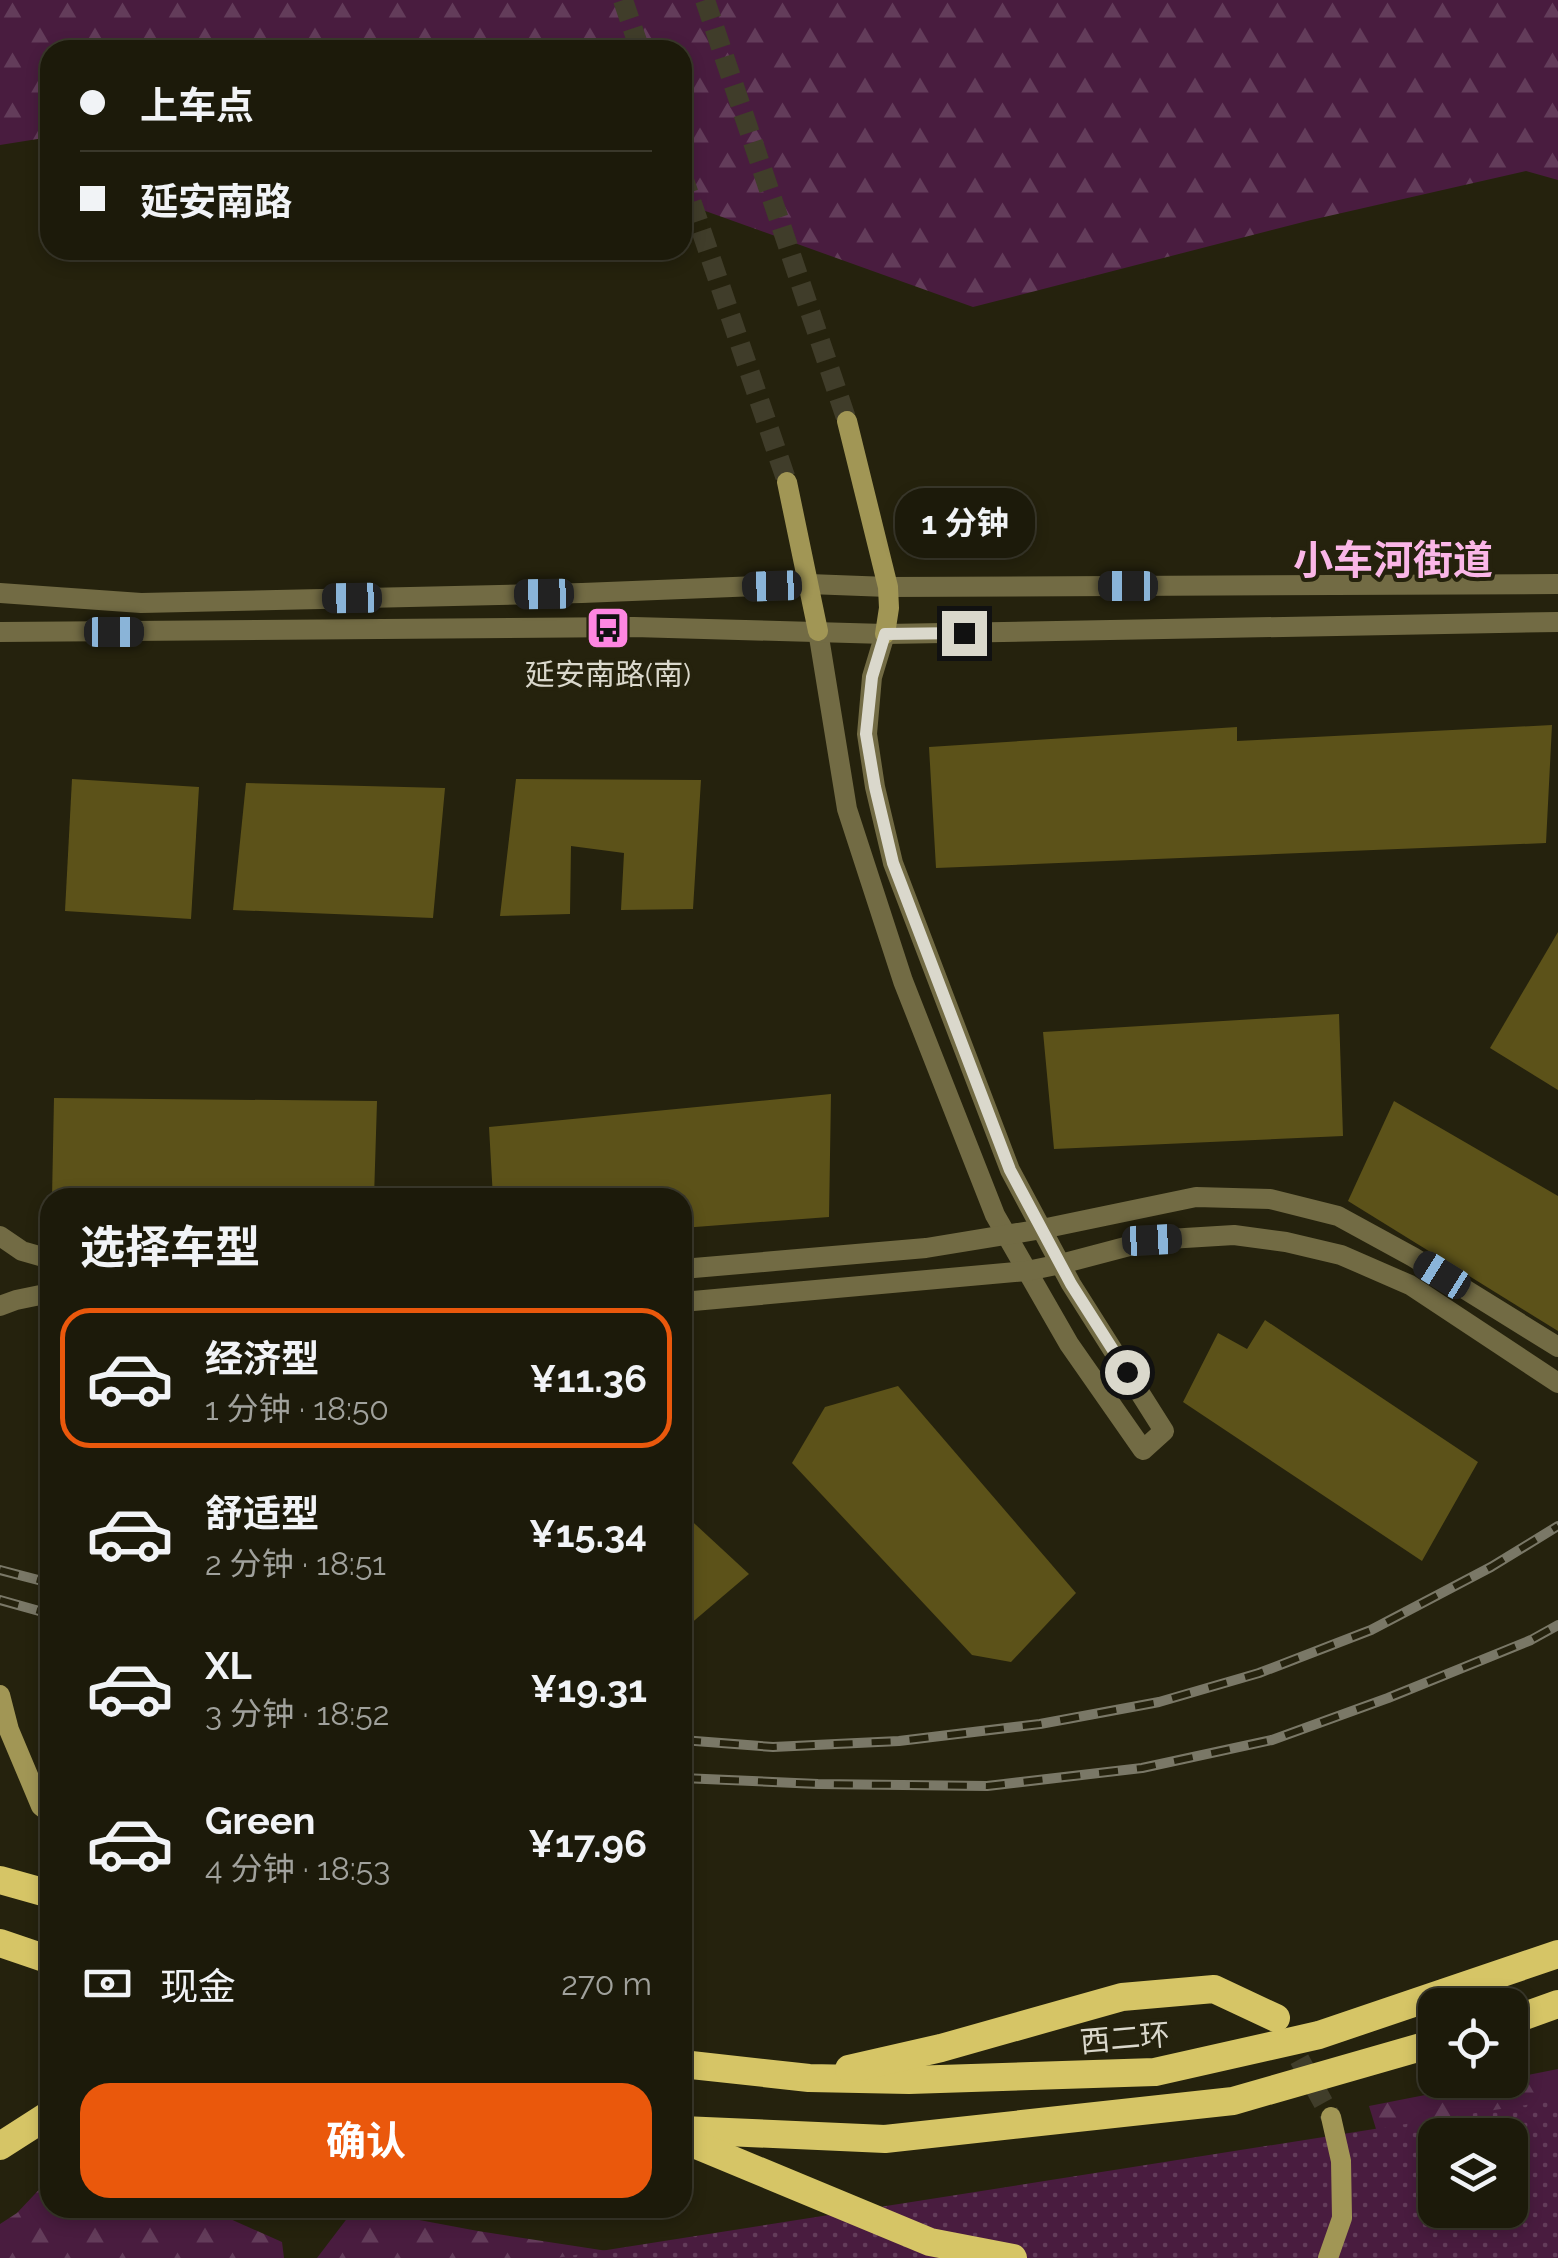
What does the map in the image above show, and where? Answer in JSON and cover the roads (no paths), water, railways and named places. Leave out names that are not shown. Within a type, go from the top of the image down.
[{"type":"highway","points":[[0,1880],[40,1891]]},
{"type":"highway","points":[[0,1943],[40,1957]]},
{"type":"highway","name":"西二环","points":[[692,2065],[809,2078],[909,2080],[1155,2072],[1319,2036],[1558,1954]]},
{"type":"highway","points":[[809,2078],[941,2048],[1122,1997],[1214,1989],[1276,2018]]},
{"type":"highway","points":[[1528,2015],[1558,2004]]},
{"type":"highway","points":[[692,2130],[885,2140],[1213,2104],[1418,2049]]},
{"type":"highway","points":[[0,2146],[40,2120]]},
{"type":"highway","points":[[692,2143],[930,2242],[1013,2258]]},
{"type":"main road","points":[[847,420],[888,587],[885,634]]},
{"type":"main road","points":[[787,482],[818,631]]},
{"type":"main road","points":[[0,1695],[9,1730],[40,1804]]},
{"type":"main road","points":[[1328,2258],[1342,2218],[1341,2161],[1331,2117]]},
{"type":"street","points":[[0,592],[141,603],[809,584],[888,587],[1558,584]]},
{"type":"street","points":[[0,632],[621,628],[885,634],[1558,622]]},
{"type":"street","points":[[818,631],[847,809],[903,981],[995,1214],[1069,1344],[1142,1450],[1164,1432],[1061,1264],[1010,1170],[893,863],[866,734],[872,677],[885,634]]},
{"type":"street","points":[[692,1268],[926,1248],[1196,1197],[1270,1199],[1338,1216],[1413,1257],[1558,1347]]},
{"type":"street","points":[[692,1301],[1027,1271],[1152,1240],[1234,1235],[1341,1255],[1410,1285],[1558,1382]]},
{"type":"street","points":[[0,1236],[40,1256]]},
{"type":"street","points":[[0,1306],[40,1294]]},
{"type":"tunnel","points":[[623,0],[637,40]]},
{"type":"tunnel","points":[[705,0],[847,421]]},
{"type":"tunnel","points":[[692,203],[787,482]]},
{"type":"tunnel","points":[[1285,2033],[1331,2117]]},
{"type":"railway","points":[[692,1741],[773,1747],[899,1741],[1040,1724],[1159,1702],[1259,1673],[1371,1630],[1491,1567],[1558,1526]]},
{"type":"railway","points":[[0,1570],[40,1580]]},
{"type":"railway","points":[[0,1600],[40,1611]]},
{"type":"railway","points":[[692,1778],[987,1786],[1142,1768],[1272,1740],[1388,1698],[1531,1640],[1558,1625]]},
{"type":"place","name":"延安南路(南)","points":[[608,628]]},
{"type":"district","name":"小车河街道","points":[[1393,559]]}]
